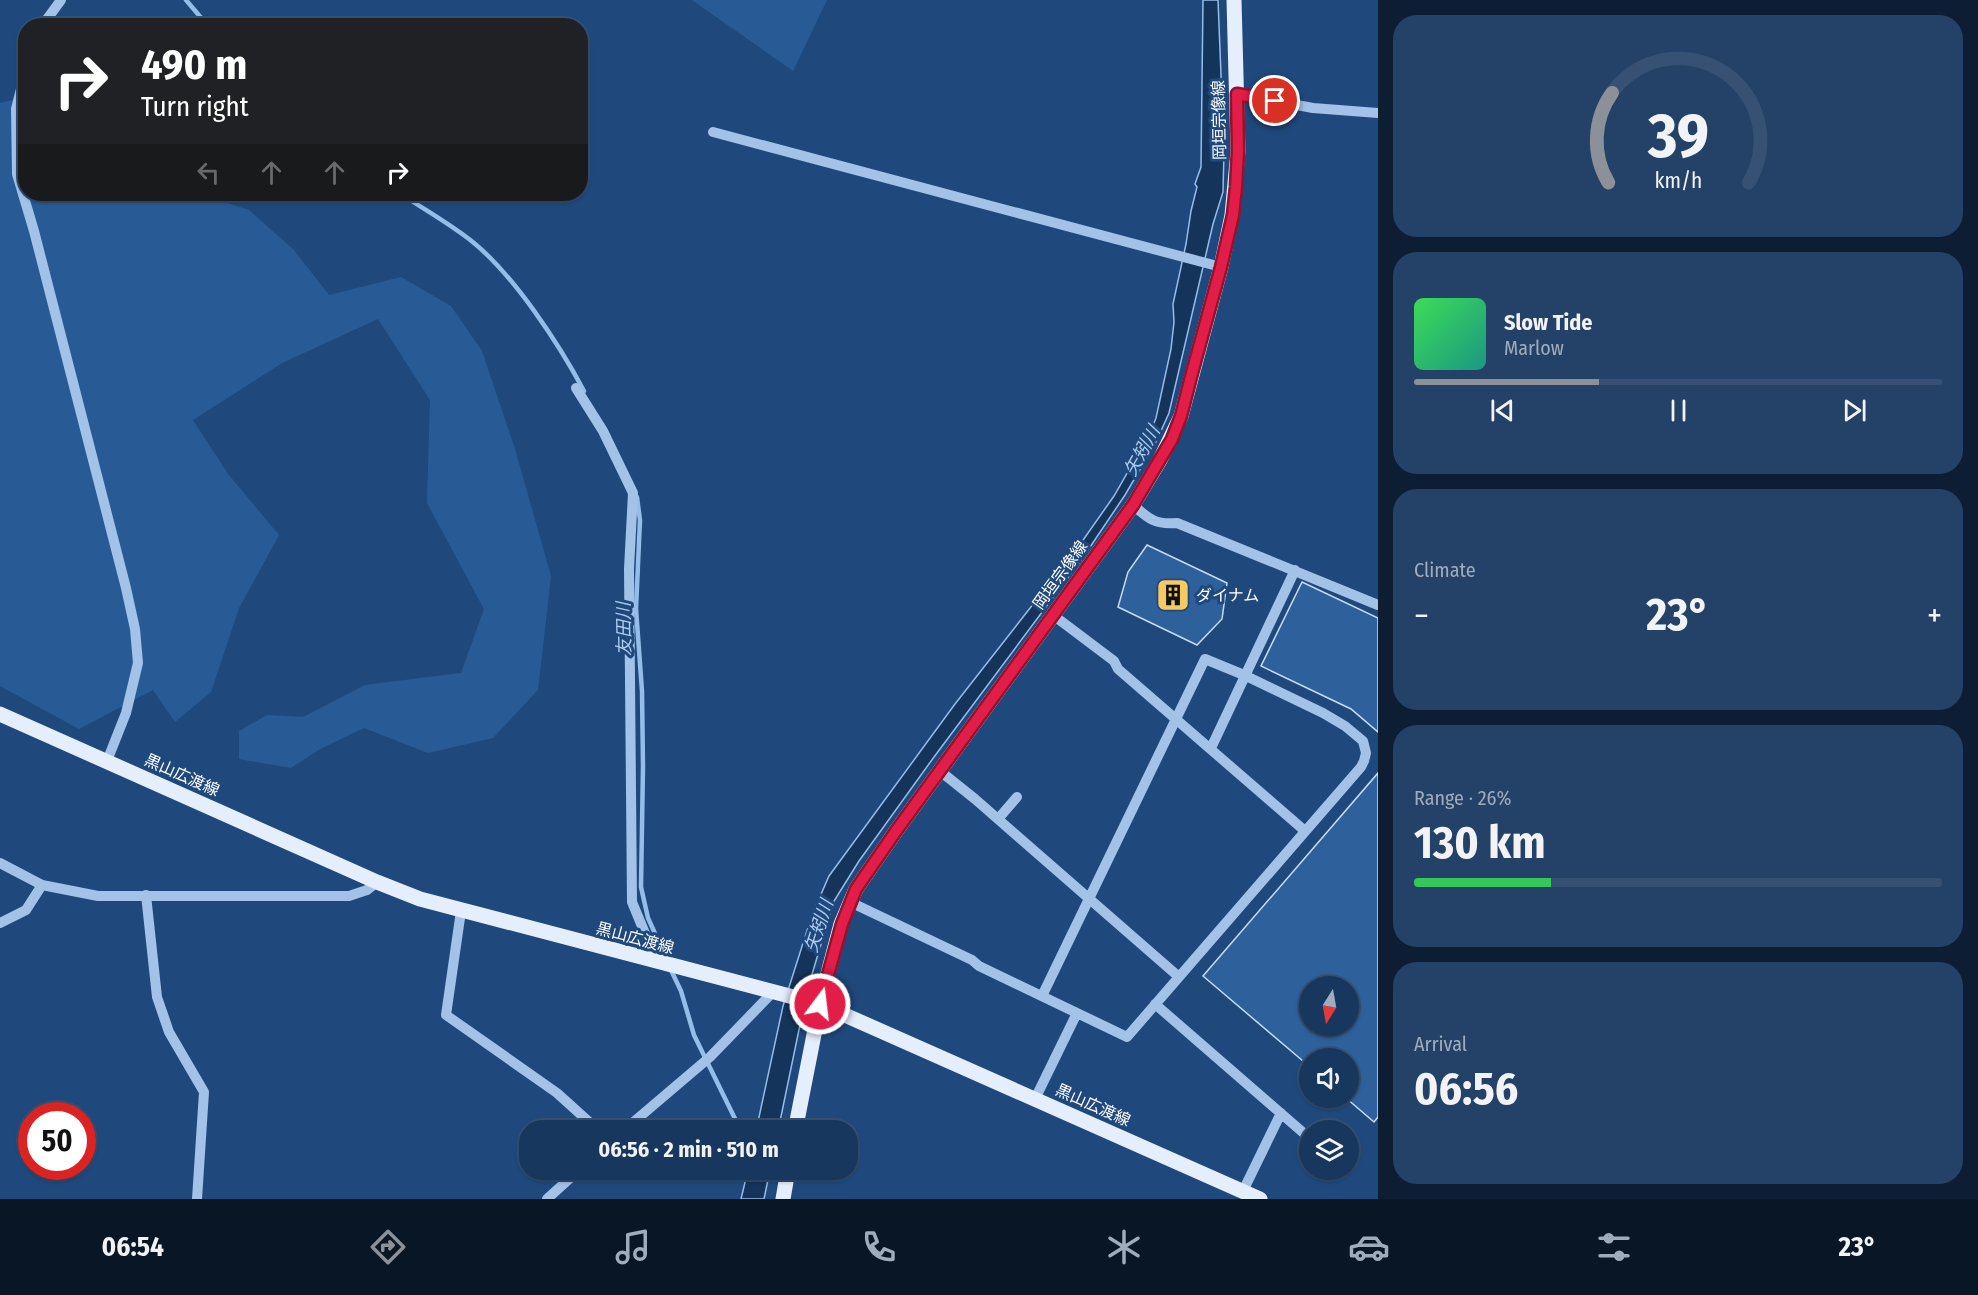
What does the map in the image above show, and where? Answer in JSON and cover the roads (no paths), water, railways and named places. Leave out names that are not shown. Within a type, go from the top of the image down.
[{"type":"main road","name":"岡垣宗像線","points":[[797,1120],[820,1004],[836,943],[856,889],[1133,505],[1161,460],[1181,416],[1233,215],[1236,187],[1237,94],[1234,0]]},
{"type":"main road","name":"黒山広渡線","points":[[0,714],[420,899],[820,1004],[1260,1199]]},
{"type":"main road","points":[[783,1199],[786,1180]]},
{"type":"street","points":[[48,18],[61,0]]},
{"type":"street","points":[[1237,94],[1313,108],[1378,113]]},
{"type":"street","points":[[18,101],[16,109],[18,177]]},
{"type":"street","points":[[713,132],[1221,267]]},
{"type":"street","points":[[25,201],[135,629],[138,663],[126,713],[107,761]]},
{"type":"street","points":[[576,388],[603,431],[633,494],[629,570],[632,902],[649,943],[651,960]]},
{"type":"street","points":[[1133,505],[1151,520],[1166,524],[1177,523],[1378,604]]},
{"type":"street","points":[[1211,747],[1295,570]]},
{"type":"street","points":[[1053,615],[1114,661],[1118,669],[1211,747],[1305,831]]},
{"type":"street","points":[[850,902],[972,960],[979,966],[1077,1013],[1127,1036],[1364,761],[1366,753],[1363,741],[1345,726],[1323,713],[1205,659],[1042,996]]},
{"type":"street","points":[[940,771],[1179,977]]},
{"type":"street","points":[[998,819],[1017,797]]},
{"type":"street","points":[[0,863],[42,885],[98,896],[349,896],[367,890],[377,882]]},
{"type":"street","points":[[0,924],[26,910],[42,885]]},
{"type":"street","points":[[146,895],[157,997],[170,1032],[204,1092],[197,1199]]},
{"type":"street","points":[[461,911],[446,1015],[557,1093],[587,1120]]},
{"type":"street","points":[[636,1120],[710,1057],[773,992]]},
{"type":"street","points":[[1155,1004],[1299,1129]]},
{"type":"street","points":[[1035,1099],[1077,1013]]},
{"type":"street","points":[[1243,1191],[1281,1113]]},
{"type":"street","points":[[547,1199],[568,1180]]},
{"type":"water","name":"矢矧川","points":[[1203,0],[1218,0],[1224,150],[1223,192],[1213,224],[1169,413],[1155,444],[1125,495],[1084,556],[934,757],[859,861],[834,901],[807,991],[780,1120],[758,1120],[783,1006],[812,915],[829,876],[955,704],[1081,543],[1114,496],[1150,433],[1156,418],[1171,349],[1173,304],[1197,187],[1195,184],[1201,167]]},
{"type":"water","points":[[746,1180],[768,1180],[764,1199],[741,1199]]},
{"type":"waterway","name":"友田川","points":[[186,0],[201,18]]},
{"type":"waterway","name":"友田川","points":[[412,201],[466,236],[505,274],[549,332],[584,391]]},
{"type":"waterway","name":"友田川","points":[[637,497],[640,520],[636,609],[642,691],[643,766],[641,887],[648,918],[667,960]]},
{"type":"waterway","name":"友田川","points":[[670,968],[681,991],[694,1035],[736,1120]]},
{"type":"place","name":"ダイナム","points":[[1173,595]]}]
